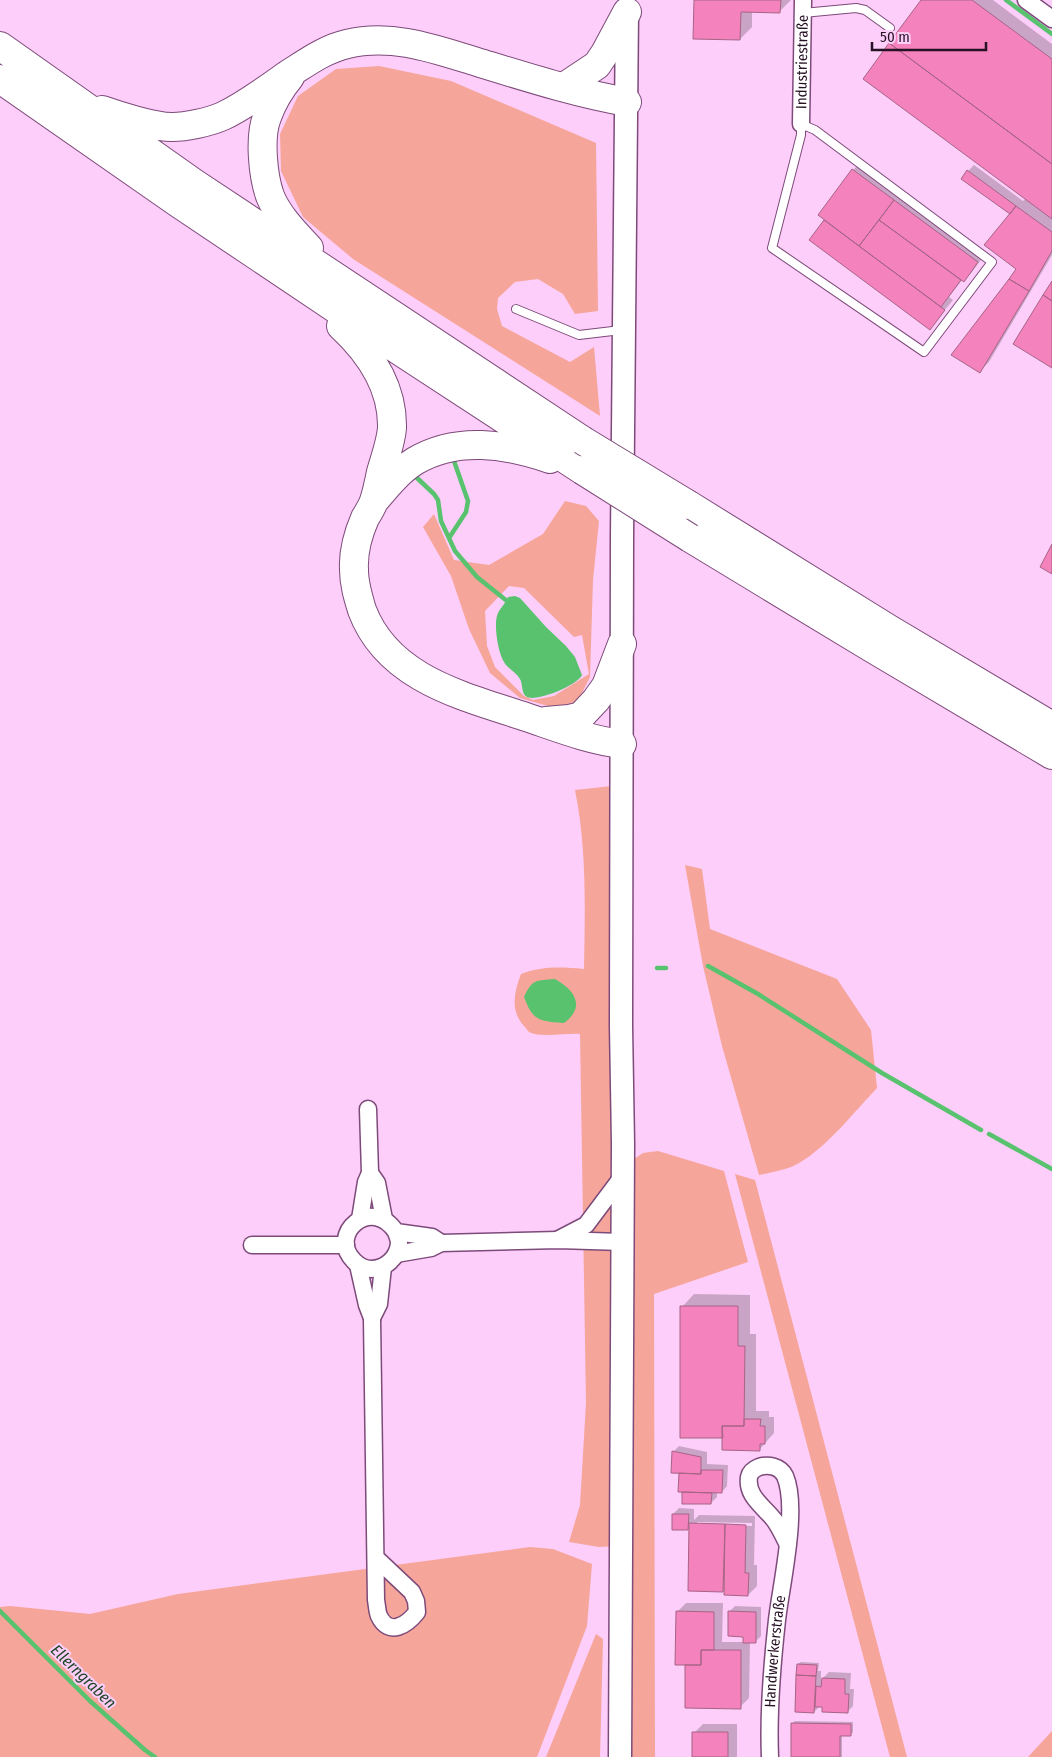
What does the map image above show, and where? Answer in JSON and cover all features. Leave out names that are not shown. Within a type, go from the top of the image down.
[{"type":"highway","points":[[564,87],[597,65],[605,53],[627,6]]},
{"type":"highway","points":[[73,98],[114,114],[171,127],[201,122],[222,116],[322,53],[347,44],[378,40],[396,41],[438,50],[606,99],[627,102]]},
{"type":"highway","points":[[0,46],[194,182],[582,440],[889,630],[1052,726]]},
{"type":"highway","points":[[298,68],[278,95],[266,118],[262,148],[265,174],[270,197],[282,217],[334,275]]},
{"type":"highway","points":[[0,79],[295,282],[582,470],[870,647],[1052,754]]},
{"type":"highway","points":[[295,282],[346,330],[370,356],[385,384],[391,408],[392,429],[388,450],[373,502],[358,537],[354,570],[358,597],[367,622],[378,641],[396,660],[420,677],[448,690],[590,738],[622,744]]},
{"type":"highway","points":[[373,502],[414,462],[451,447],[479,444],[503,446],[530,452],[582,470]]},
{"type":"highway","points":[[539,722],[569,720],[581,716],[606,686],[622,644]]},
{"type":"main road","points":[[620,1757],[623,330],[627,6]]},
{"type":"street","points":[[1026,0],[1052,19]]},
{"type":"street","name":"Industriestraße","points":[[801,124],[803,6]]},
{"type":"street","points":[[360,1219],[366,1182],[370,1173],[368,1109]]},
{"type":"street","points":[[370,1173],[377,1182],[384,1219]]},
{"type":"street","points":[[558,1240],[586,1225],[622,1177]]},
{"type":"street","points":[[372,1216],[384,1219],[391,1224],[396,1232],[399,1243],[396,1254],[383,1267],[370,1269],[358,1265],[349,1256],[346,1245],[347,1234],[360,1219],[372,1216]]},
{"type":"street","points":[[396,1232],[432,1237],[441,1243]]},
{"type":"street","points":[[396,1254],[431,1248],[441,1243],[558,1240],[622,1242]]},
{"type":"street","points":[[252,1245],[346,1245]]},
{"type":"street","points":[[358,1265],[367,1305],[372,1318],[376,1558]]},
{"type":"street","points":[[372,1318],[379,1304],[383,1267]]},
{"type":"street","name":"Handwerkerstraße","points":[[770,1757],[772,1672],[788,1545]]},
{"type":"lane","points":[[803,6],[823,10],[856,8],[865,10],[890,28]]},
{"type":"lane","points":[[801,124],[815,130],[992,262],[924,352],[772,248],[801,135],[801,124]]},
{"type":"lane","points":[[516,309],[579,335],[623,330]]},
{"type":"shaded area","points":[[379,66],[451,81],[596,143],[598,311],[575,314],[563,294],[538,279],[515,282],[498,298],[497,309],[502,326],[570,362],[594,347],[600,416],[353,259],[303,217],[281,171],[280,134],[298,96],[336,69]]},
{"type":"shaded area","points":[[565,501],[586,506],[599,521],[593,580],[590,677],[578,701],[555,708],[520,698],[490,673],[469,629],[451,576],[423,527],[434,514],[454,560],[489,565],[543,534]],"holes":[[[509,586],[524,588],[574,637],[582,635],[589,674],[554,696],[533,700],[524,696],[495,667],[487,646],[485,611]]]},
{"type":"shaded area","points":[[515,596],[520,598],[575,657],[582,675],[579,679],[565,688],[548,695],[532,698],[525,696],[520,679],[502,658],[496,631],[498,613],[508,597]]},
{"type":"shaded area","points":[[621,785],[619,1546],[599,1547],[569,1542],[580,1505],[586,1403],[580,1034],[547,1035],[529,1032],[517,1014],[515,994],[521,974],[552,968],[584,969],[585,902],[582,834],[575,790]]},
{"type":"shaded area","points":[[685,865],[702,869],[710,929],[837,979],[871,1030],[877,1088],[820,1148],[799,1163],[785,1169],[759,1175],[722,1046],[703,966]]},
{"type":"shaded area","points":[[555,979],[568,988],[575,999],[575,1011],[564,1023],[538,1018],[527,1005],[524,997],[533,983]]},
{"type":"shaded area","points":[[658,1151],[724,1171],[748,1262],[654,1294],[655,1757],[630,1757],[634,1159],[643,1153]]},
{"type":"shaded area","points":[[735,1174],[755,1180],[907,1757],[890,1757]]},
{"type":"shaded area","points":[[530,1547],[553,1549],[592,1564],[587,1626],[537,1757],[0,1757],[0,1607],[10,1606],[90,1614],[178,1594]]},
{"type":"shaded area","points":[[596,1634],[603,1639],[600,1757],[546,1757]]},
{"type":"shaded area","points":[[1052,1731],[1052,1757],[1028,1757]]},
{"type":"building","points":[[694,0],[781,0],[780,13],[741,12],[740,40],[693,39]]},
{"type":"building","points":[[921,0],[972,0],[1052,59],[1052,164],[889,43]]},
{"type":"building","points":[[889,43],[1052,164],[1052,219],[863,79]]},
{"type":"building","points":[[852,169],[894,200],[859,246],[818,215]]},
{"type":"building","points":[[967,170],[1016,206],[1010,214],[961,179]]},
{"type":"building","points":[[894,200],[978,262],[964,282],[879,220]]},
{"type":"building","points":[[1016,206],[1052,232],[1052,251],[1029,291],[1009,279],[1016,269],[984,245]]},
{"type":"building","points":[[824,220],[945,310],[930,330],[809,240]]},
{"type":"building","points":[[879,220],[961,280],[941,307],[859,246]]},
{"type":"building","points":[[1009,279],[1029,291],[980,373],[951,355]]},
{"type":"building","points":[[1052,281],[1052,301],[1043,295]]},
{"type":"building","points":[[1043,295],[1052,301],[1052,368],[1013,344]]},
{"type":"building","points":[[1052,544],[1052,574],[1040,567]]},
{"type":"building","points":[[680,1306],[738,1306],[738,1346],[745,1346],[744,1426],[722,1426],[723,1438],[680,1438]]},
{"type":"building","points":[[744,1419],[761,1419],[760,1426],[765,1426],[765,1444],[760,1444],[760,1451],[722,1450],[722,1426],[744,1426]]},
{"type":"building","points":[[672,1451],[701,1457],[701,1474],[671,1473]]},
{"type":"building","points":[[701,1470],[723,1470],[722,1493],[678,1492],[679,1473],[701,1474]]},
{"type":"building","points":[[682,1492],[712,1493],[711,1504],[682,1504]]},
{"type":"building","points":[[672,1514],[689,1514],[688,1530],[672,1530]]},
{"type":"building","points":[[689,1523],[725,1524],[723,1592],[688,1591]]},
{"type":"building","points":[[725,1524],[746,1525],[745,1573],[749,1573],[748,1596],[724,1595]]},
{"type":"building","points":[[676,1611],[714,1612],[714,1650],[701,1650],[701,1665],[675,1665]]},
{"type":"building","points":[[728,1611],[756,1612],[756,1643],[743,1643],[743,1637],[728,1636]]},
{"type":"building","points":[[701,1650],[741,1650],[741,1709],[685,1708],[685,1665],[701,1665]]},
{"type":"building","points":[[797,1664],[817,1665],[816,1676],[796,1675]]},
{"type":"building","points":[[796,1675],[816,1676],[814,1713],[795,1712]]},
{"type":"building","points":[[822,1678],[845,1679],[845,1694],[849,1694],[848,1713],[822,1712],[822,1707],[815,1707],[816,1686],[821,1687]]},
{"type":"building","points":[[791,1723],[851,1724],[851,1736],[840,1736],[840,1757],[791,1757]]},
{"type":"building","points":[[692,1732],[728,1732],[728,1757],[692,1757]]},
{"type":"waterway","points":[[1006,0],[1052,34]]},
{"type":"waterway","points":[[449,538],[466,512],[468,501],[454,461]]},
{"type":"waterway","points":[[416,477],[438,500],[441,521],[455,551],[477,577],[507,601]]},
{"type":"waterway","points":[[708,966],[758,994],[882,1073],[981,1130]]},
{"type":"waterway","points":[[657,968],[666,968]]},
{"type":"waterway","points":[[989,1134],[1052,1169]]},
{"type":"waterway","name":"Ellerngraben","points":[[0,1611],[90,1701],[155,1757]]}]
